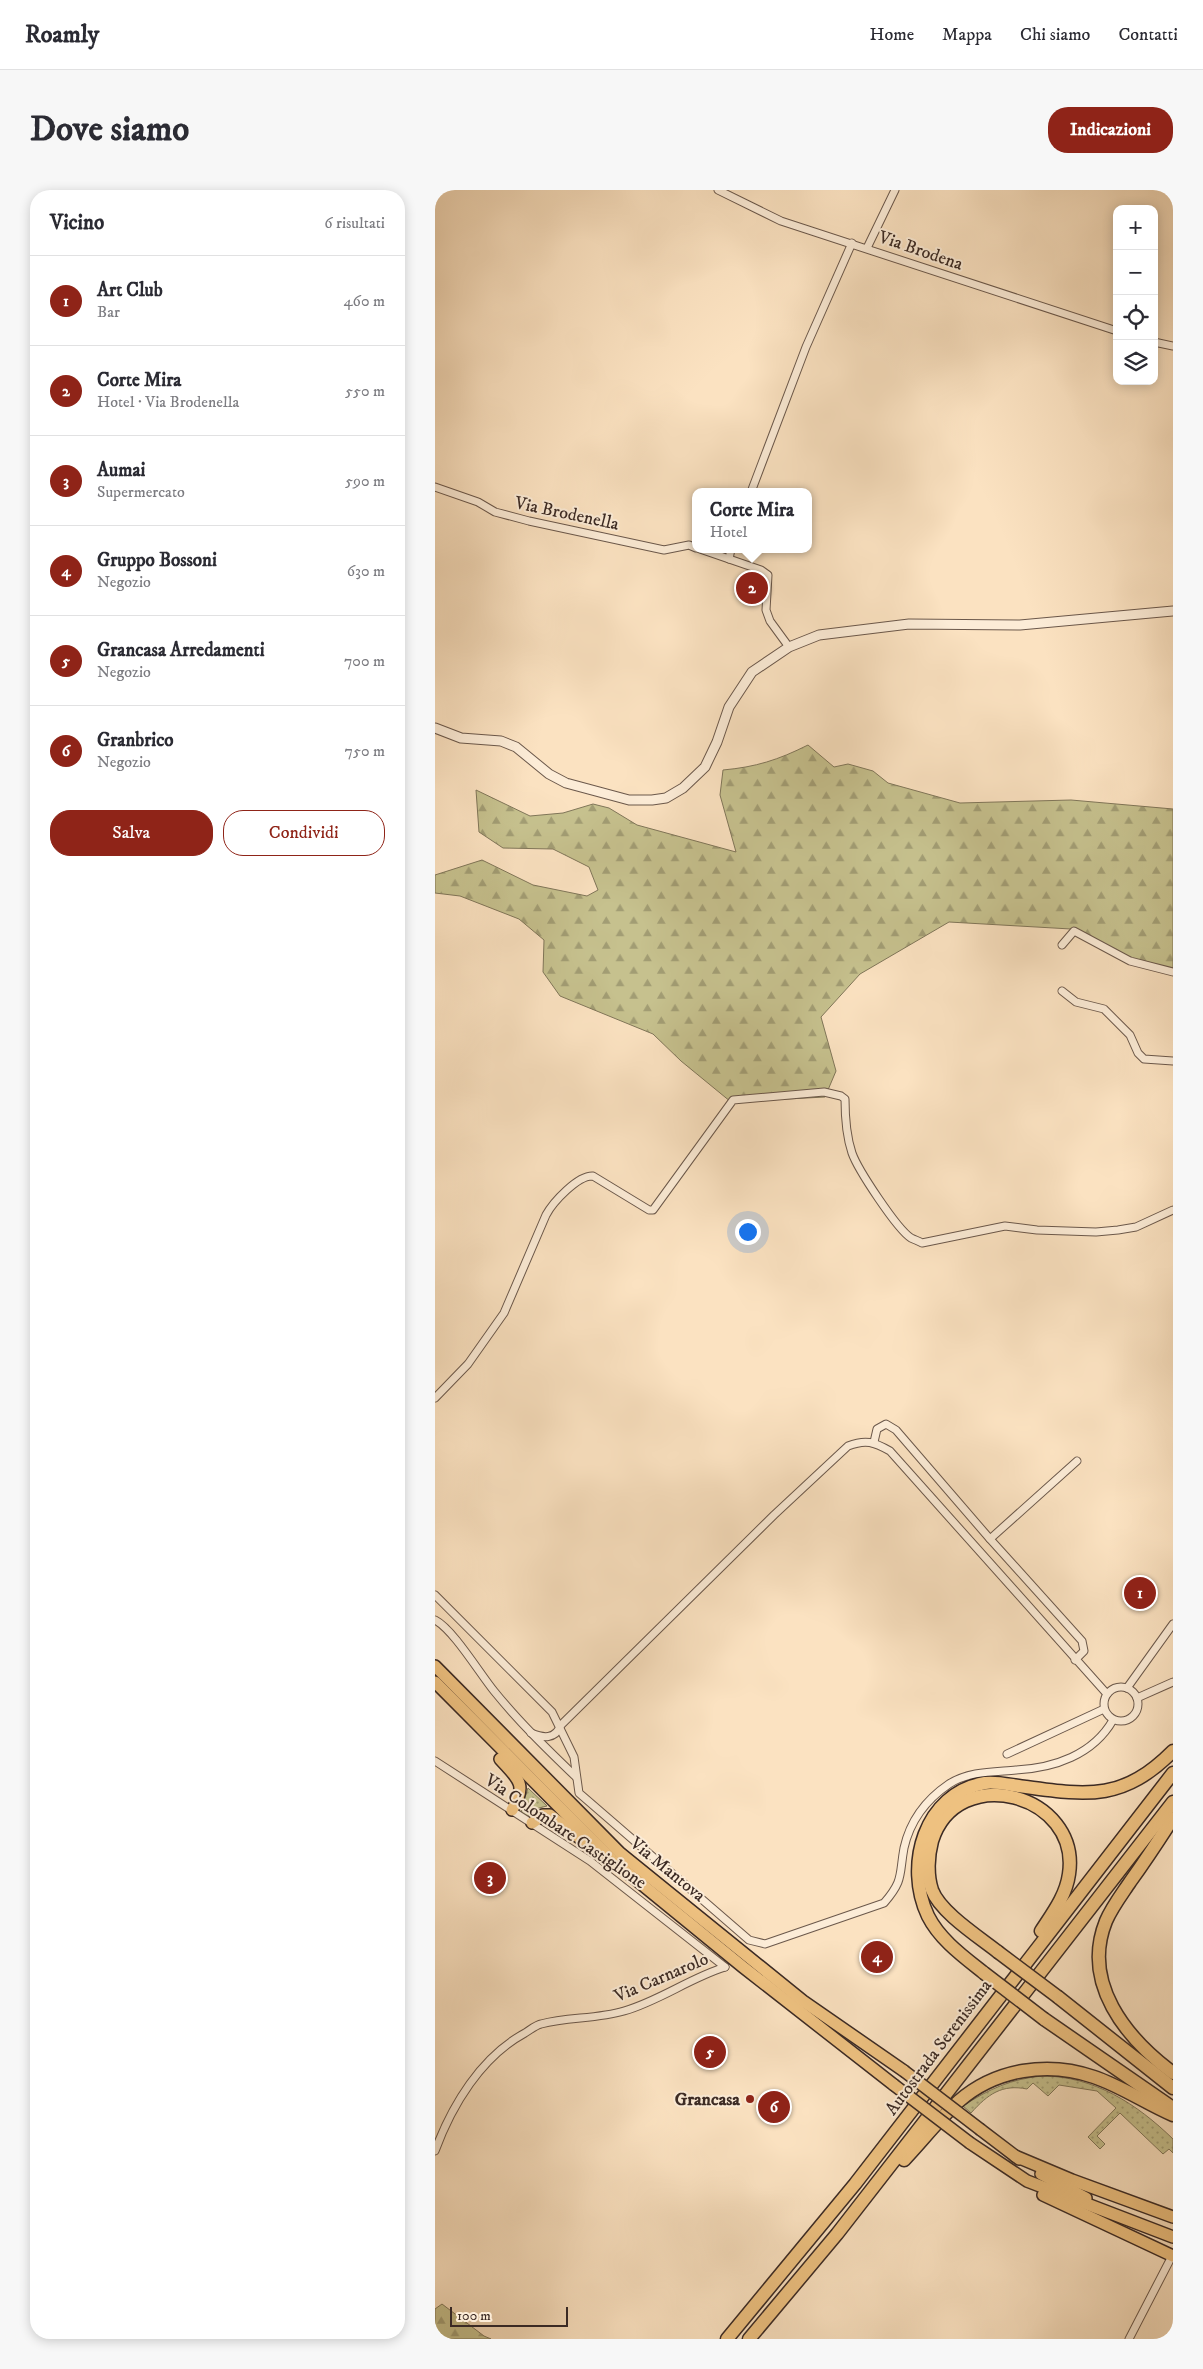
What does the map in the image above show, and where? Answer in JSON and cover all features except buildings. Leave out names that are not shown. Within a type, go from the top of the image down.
[{"type":"highway","name":"Via Mantova","points":[[435,1666],[620,1853],[803,2001],[904,2071],[1015,2156]]},
{"type":"highway","name":"Via Mantova","points":[[435,1682],[479,1729],[611,1860],[743,1967],[970,2143],[1011,2172]]},
{"type":"highway","points":[[479,1729],[499,1758],[519,1781],[522,1789],[520,1797],[512,1810]]},
{"type":"highway","points":[[1173,1751],[1142,1777],[1108,1792],[1075,1794],[985,1783],[963,1791],[943,1805],[926,1825],[920,1848],[918,1878],[922,1898],[929,1916],[939,1932],[956,1951],[1044,2019],[1173,2108]]},
{"type":"highway","name":"Autostrada Serenissima","points":[[727,2339],[855,2184],[1173,1773]]},
{"type":"highway","points":[[997,1999],[1060,1902],[1069,1874],[1069,1858],[1063,1835],[1055,1822],[1046,1813],[1023,1799],[990,1794],[967,1800],[948,1813],[934,1834],[928,1854],[932,1890],[943,1906],[998,1952],[1058,1997],[1173,2088]]},
{"type":"highway","name":"Autostrada Serenissima","points":[[749,2339],[862,2203],[1173,1802]]},
{"type":"highway","points":[[532,1823],[543,1815],[550,1815],[584,1842],[611,1860]]},
{"type":"highway","points":[[1173,1818],[1110,1911],[1102,1934],[1100,1958],[1104,1986],[1117,2018],[1139,2044],[1173,2073]]},
{"type":"highway","points":[[862,2203],[957,2103],[977,2088],[1001,2076],[1042,2068],[1059,2068],[1081,2073],[1096,2078],[1173,2116]]},
{"type":"highway","points":[[1015,2156],[1047,2178],[1114,2213]]},
{"type":"highway","points":[[1015,2156],[1072,2180],[1173,2217]]},
{"type":"highway","points":[[1011,2172],[1065,2197],[1114,2213],[1173,2237]]},
{"type":"highway","points":[[1011,2172],[1046,2197],[1173,2256]]},
{"type":"street","name":"Via Brodena","points":[[718,190],[781,221],[1113,330]]},
{"type":"street","points":[[867,248],[895,190]]},
{"type":"street","points":[[753,488],[806,347],[853,243]]},
{"type":"street","points":[[1158,343],[1173,346]]},
{"type":"street","name":"Via Brodenella","points":[[435,487],[478,502],[495,512],[529,521],[663,550],[689,545],[692,546]]},
{"type":"street","points":[[712,553],[768,575],[766,610],[770,622],[789,647]]},
{"type":"street","points":[[729,559],[730,553]]},
{"type":"street","points":[[435,728],[461,738],[501,741],[516,747],[549,774],[591,791],[629,800],[666,798],[683,788],[705,767],[717,742],[729,707],[753,672],[789,647],[819,635],[909,624],[1020,625],[1173,611]]},
{"type":"street","points":[[1062,945],[1074,931],[1130,961],[1173,972]]},
{"type":"street","points":[[1062,991],[1076,1002],[1104,1009],[1130,1035],[1138,1053],[1143,1059],[1173,1061]]},
{"type":"street","points":[[435,1398],[468,1364],[504,1313],[546,1215],[553,1203],[582,1178],[593,1176],[649,1210],[653,1210],[733,1100],[740,1097],[775,1098],[824,1092],[841,1096],[845,1099],[845,1121],[852,1152],[858,1167],[911,1238],[922,1243],[1005,1226],[1037,1230],[1096,1232],[1136,1227],[1173,1210]]},
{"type":"street","points":[[874,1442],[877,1429],[886,1424],[896,1430],[990,1539],[1082,1641],[1084,1651],[1075,1660]]},
{"type":"street","points":[[531,1733],[547,1738],[555,1735],[561,1726],[774,1515],[848,1446],[861,1441],[874,1442],[890,1451],[1107,1694]]},
{"type":"street","points":[[990,1539],[1077,1461]]},
{"type":"street","points":[[435,1595],[553,1712],[561,1726],[574,1761],[579,1793],[749,1940],[765,1944],[884,1903],[897,1888],[901,1875],[904,1847],[913,1822],[928,1800],[951,1783],[973,1774],[1054,1764],[1095,1744],[1105,1734],[1113,1720]]},
{"type":"street","points":[[435,1620],[447,1630],[494,1692],[531,1733],[577,1778]]},
{"type":"street","points":[[1127,1688],[1173,1624]]},
{"type":"street","points":[[1137,1698],[1173,1682]]},
{"type":"street","points":[[1116,1688],[1127,1688],[1137,1698],[1137,1710],[1130,1719],[1125,1721],[1113,1720],[1104,1709],[1107,1694],[1116,1688]]},
{"type":"street","points":[[1007,1754],[1104,1709]]},
{"type":"street","points":[[553,1755],[562,1760],[574,1761]]},
{"type":"street","name":"Via Colombare Castiglione","points":[[435,1761],[591,1861],[725,1967]]},
{"type":"street","name":"Via Carnarolo","points":[[435,2152],[444,2126],[467,2088],[496,2053],[517,2037],[540,2024],[582,2020],[624,2011],[699,1976],[725,1967]]},
{"type":"street","points":[[1129,2339],[1173,2256]]},
{"type":"green space","points":[[808,745],[834,767],[848,764],[873,771],[888,783],[960,803],[1071,800],[1173,809],[1173,972],[1135,962],[1071,929],[949,922],[860,974],[821,1017],[836,1071],[825,1097],[731,1102],[681,1061],[653,1034],[560,996],[543,972],[544,940],[519,919],[460,896],[435,893],[435,875],[482,860],[533,885],[587,896],[598,890],[589,867],[553,849],[503,848],[479,832],[476,790],[530,816],[563,813],[593,804],[609,808],[637,825],[736,852],[720,795],[723,770],[767,762]]},
{"type":"green space","points":[[528,1788],[547,1806],[539,1808],[528,1816],[522,1813],[521,1810]]},
{"type":"green space","points":[[1031,2077],[1061,2077],[1079,2081],[1114,2094],[1145,2114],[1173,2139],[1173,2153],[1169,2149],[1163,2154],[1120,2113],[1097,2136],[1105,2144],[1100,2149],[1088,2137],[1116,2108],[1097,2091],[1059,2085],[1048,2096],[1033,2083],[1027,2089],[1010,2088],[996,2092],[971,2113],[963,2106],[1001,2086]]},
{"type":"green space","points":[[442,2304],[484,2336],[491,2339],[435,2339],[435,2309]]},
{"type":"place","name":"Corte Mira","points":[[752,588]]},
{"type":"place","name":"Art Club","points":[[1140,1593]]},
{"type":"place","name":"Aumai","points":[[490,1878]]},
{"type":"place","name":"Gruppo Bossoni","points":[[877,1957]]},
{"type":"place","name":"Grancasa Arredamenti","points":[[710,2052]]},
{"type":"place","name":"Grancasa","points":[[750,2099]]},
{"type":"place","name":"Granbrico","points":[[774,2107]]}]
